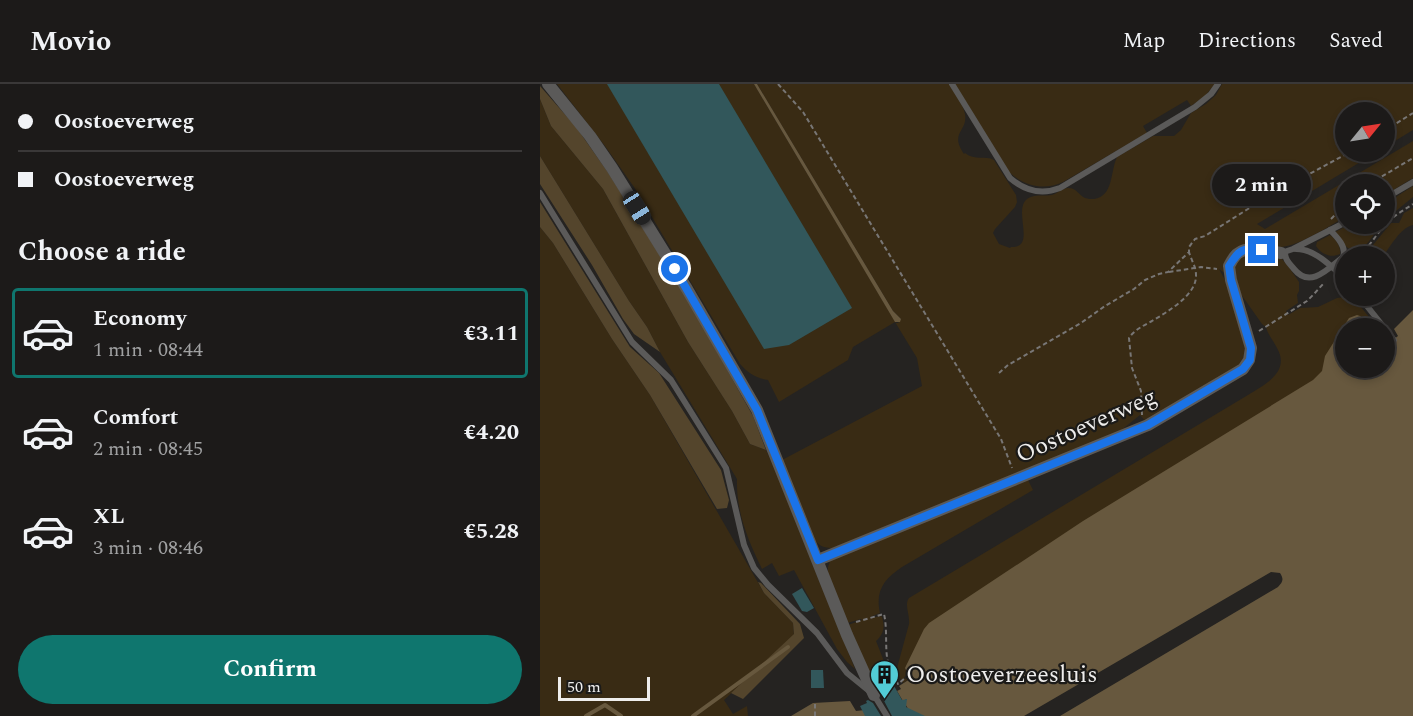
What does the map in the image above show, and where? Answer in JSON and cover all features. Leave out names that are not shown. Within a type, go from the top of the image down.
[{"type":"street","points":[[548,84],[590,136],[612,168],[687,289],[757,410],[847,635],[874,695]]},
{"type":"street","points":[[1231,280],[1229,266],[1236,254],[1244,249],[1286,251]]},
{"type":"street","name":"Oostoeverweg","points":[[818,560],[1148,425],[1243,369],[1250,360],[1251,348],[1231,280]]},
{"type":"lane","points":[[952,84],[1010,178],[1024,188],[1037,192],[1060,188],[1195,107],[1211,94],[1218,84]]},
{"type":"lane","points":[[1395,193],[1413,182]]},
{"type":"lane","points":[[540,193],[632,342],[671,380],[726,468],[744,545],[754,568],[768,585],[818,633],[847,673],[874,695],[887,716]]},
{"type":"lane","points":[[1286,251],[1335,228]]},
{"type":"lane","points":[[1286,251],[1286,260],[1297,273],[1304,277],[1317,276],[1343,257],[1345,251],[1330,230]]},
{"type":"lane","points":[[1286,251],[1304,249],[1335,269]]},
{"type":"lane","points":[[1367,306],[1376,318]]},
{"type":"path","points":[[778,84],[803,112],[1001,439],[1016,479]]},
{"type":"path","points":[[1395,124],[1413,113]]},
{"type":"path","points":[[1386,174],[1413,158]]},
{"type":"path","points":[[1168,272],[1189,252],[1195,239],[1205,236],[1267,197],[1335,160]]},
{"type":"path","points":[[1369,246],[1386,224],[1413,204]]},
{"type":"path","points":[[1330,230],[1330,220],[1335,215]]},
{"type":"path","points":[[1142,417],[1141,391],[1132,368],[1129,338],[1133,332],[1190,293],[1196,280],[1196,268],[1189,252]]},
{"type":"path","points":[[1248,338],[1313,296],[1324,282],[1331,266]]},
{"type":"path","points":[[999,373],[1008,365],[1081,323],[1145,280],[1159,274],[1201,267],[1217,269],[1231,280]]},
{"type":"path","points":[[862,620],[884,614],[887,627],[888,664],[898,684],[905,678]]},
{"type":"path","points":[[815,702],[815,716]]},
{"type":"shaded area","points":[[557,84],[754,84],[898,323],[901,319],[893,311],[757,84],[949,84],[965,114],[958,141],[964,154],[994,160],[1016,195],[1015,207],[993,233],[999,244],[1010,248],[1019,245],[1023,240],[1022,215],[1026,200],[1034,196],[1052,195],[1067,188],[1074,189],[1086,198],[1100,197],[1108,188],[1117,157],[1153,136],[1174,136],[1181,130],[1191,113],[1216,95],[1222,84],[1413,84],[1413,130],[1395,141],[1395,102],[1335,102],[1335,162],[1360,162],[1340,174],[1335,174],[1335,177],[1257,224],[1265,229],[1335,187],[1335,223],[1288,246],[1253,245],[1226,274],[1219,269],[1230,289],[1246,344],[1242,363],[1146,422],[1140,415],[1119,432],[833,548],[824,547],[814,539],[782,460],[922,386],[917,358],[895,322],[853,347],[848,360],[779,402],[768,380],[752,375],[740,364],[634,187]]},
{"type":"shaded area","points":[[754,84],[757,84],[893,311],[901,319],[900,322],[895,322]]},
{"type":"shaded area","points":[[955,84],[1215,84],[1204,97],[1191,106],[1187,100],[1143,126],[1147,133],[1063,182],[1049,186],[1034,186],[1021,181],[1009,172]]},
{"type":"shaded area","points":[[540,86],[576,127],[607,171],[689,302],[753,416],[766,450],[750,444],[688,342],[603,189],[551,126],[540,99]]},
{"type":"shaded area","points":[[540,99],[551,126],[603,189],[688,342],[750,444],[766,450],[779,477],[855,669],[837,649],[794,570],[779,576],[772,563],[762,569],[744,526],[737,479],[647,327],[540,156]]},
{"type":"shaded area","points":[[1413,141],[1413,178],[1395,189],[1395,174],[1358,174],[1378,162],[1395,162],[1395,152]]},
{"type":"shaded area","points":[[540,156],[647,327],[660,352],[634,334],[623,319],[592,265],[540,184]]},
{"type":"shaded area","points":[[1413,186],[1413,197],[1395,212],[1395,198]]},
{"type":"shaded area","points":[[540,202],[630,347],[659,373],[721,470],[729,500],[727,508],[717,509],[650,395],[612,339],[553,243],[540,227]]},
{"type":"shaded area","points":[[1413,208],[1413,225],[1400,233],[1390,246],[1372,246],[1382,234],[1395,234],[1395,223],[1399,223],[1404,213]]},
{"type":"shaded area","points":[[540,227],[553,243],[612,339],[650,395],[764,593],[793,623],[794,635],[724,700],[733,714],[747,706],[748,716],[540,716]]},
{"type":"shaded area","points":[[1336,234],[1374,234],[1364,246],[1345,246]]},
{"type":"shaded area","points":[[1330,235],[1339,246],[1335,246],[1335,255],[1321,252],[1316,246],[1317,242]]},
{"type":"shaded area","points":[[1247,252],[1281,258],[1299,282],[1298,303],[1286,311],[1288,315],[1300,308],[1318,307],[1335,299],[1335,306],[1360,306],[1370,318],[1335,318],[1335,375],[905,668],[908,675],[904,677],[910,679],[903,683],[897,668],[909,624],[907,604],[909,598],[1248,395],[1274,377],[1281,364],[1280,356],[1266,327],[1238,290],[1234,264]]},
{"type":"shaded area","points":[[1413,310],[1413,716],[1060,716],[1278,587],[1282,580],[1281,575],[1271,572],[1024,716],[912,716],[914,711],[910,712],[904,702],[907,699],[903,701],[897,691],[901,689],[899,686],[910,679],[905,668],[929,623],[1083,521],[1313,380],[1322,371],[1325,356],[1335,340],[1335,378],[1395,378],[1395,338],[1398,336],[1395,328]]},
{"type":"shaded area","points":[[1027,478],[1033,490],[902,567],[882,586],[879,598],[880,613],[870,617],[882,617],[883,630],[876,641],[894,683],[878,693],[848,625],[862,620],[847,623],[828,574],[830,561]]},
{"type":"shaded area","points":[[758,582],[800,624],[804,638],[743,699],[731,693],[794,634],[793,623],[764,593]]},
{"type":"shaded area","points":[[850,701],[856,711],[865,710],[873,716],[791,716],[813,703]]},
{"type":"building","points":[[607,84],[719,84],[852,308],[789,345],[764,349]]},
{"type":"building","points":[[802,588],[814,608],[807,612],[802,611],[792,594]]},
{"type":"building","points":[[811,670],[823,670],[824,688],[811,688]]},
{"type":"building","points":[[893,684],[902,700],[907,699],[906,707],[925,716],[892,716],[881,691]]},
{"type":"building","points":[[868,700],[873,703],[881,716],[865,716],[860,706]]},
{"type":"waterway","points":[[693,716],[788,647]]},
{"type":"waterway","points":[[586,716],[605,705],[621,716]]},
{"type":"place","name":"Oostoeverzeesluis","points":[[885,700]]},
{"type":"route","points":[[675,269],[757,410],[818,560],[1148,425],[1243,369],[1250,360],[1251,348],[1229,266],[1236,254],[1244,249],[1262,250]]}]
